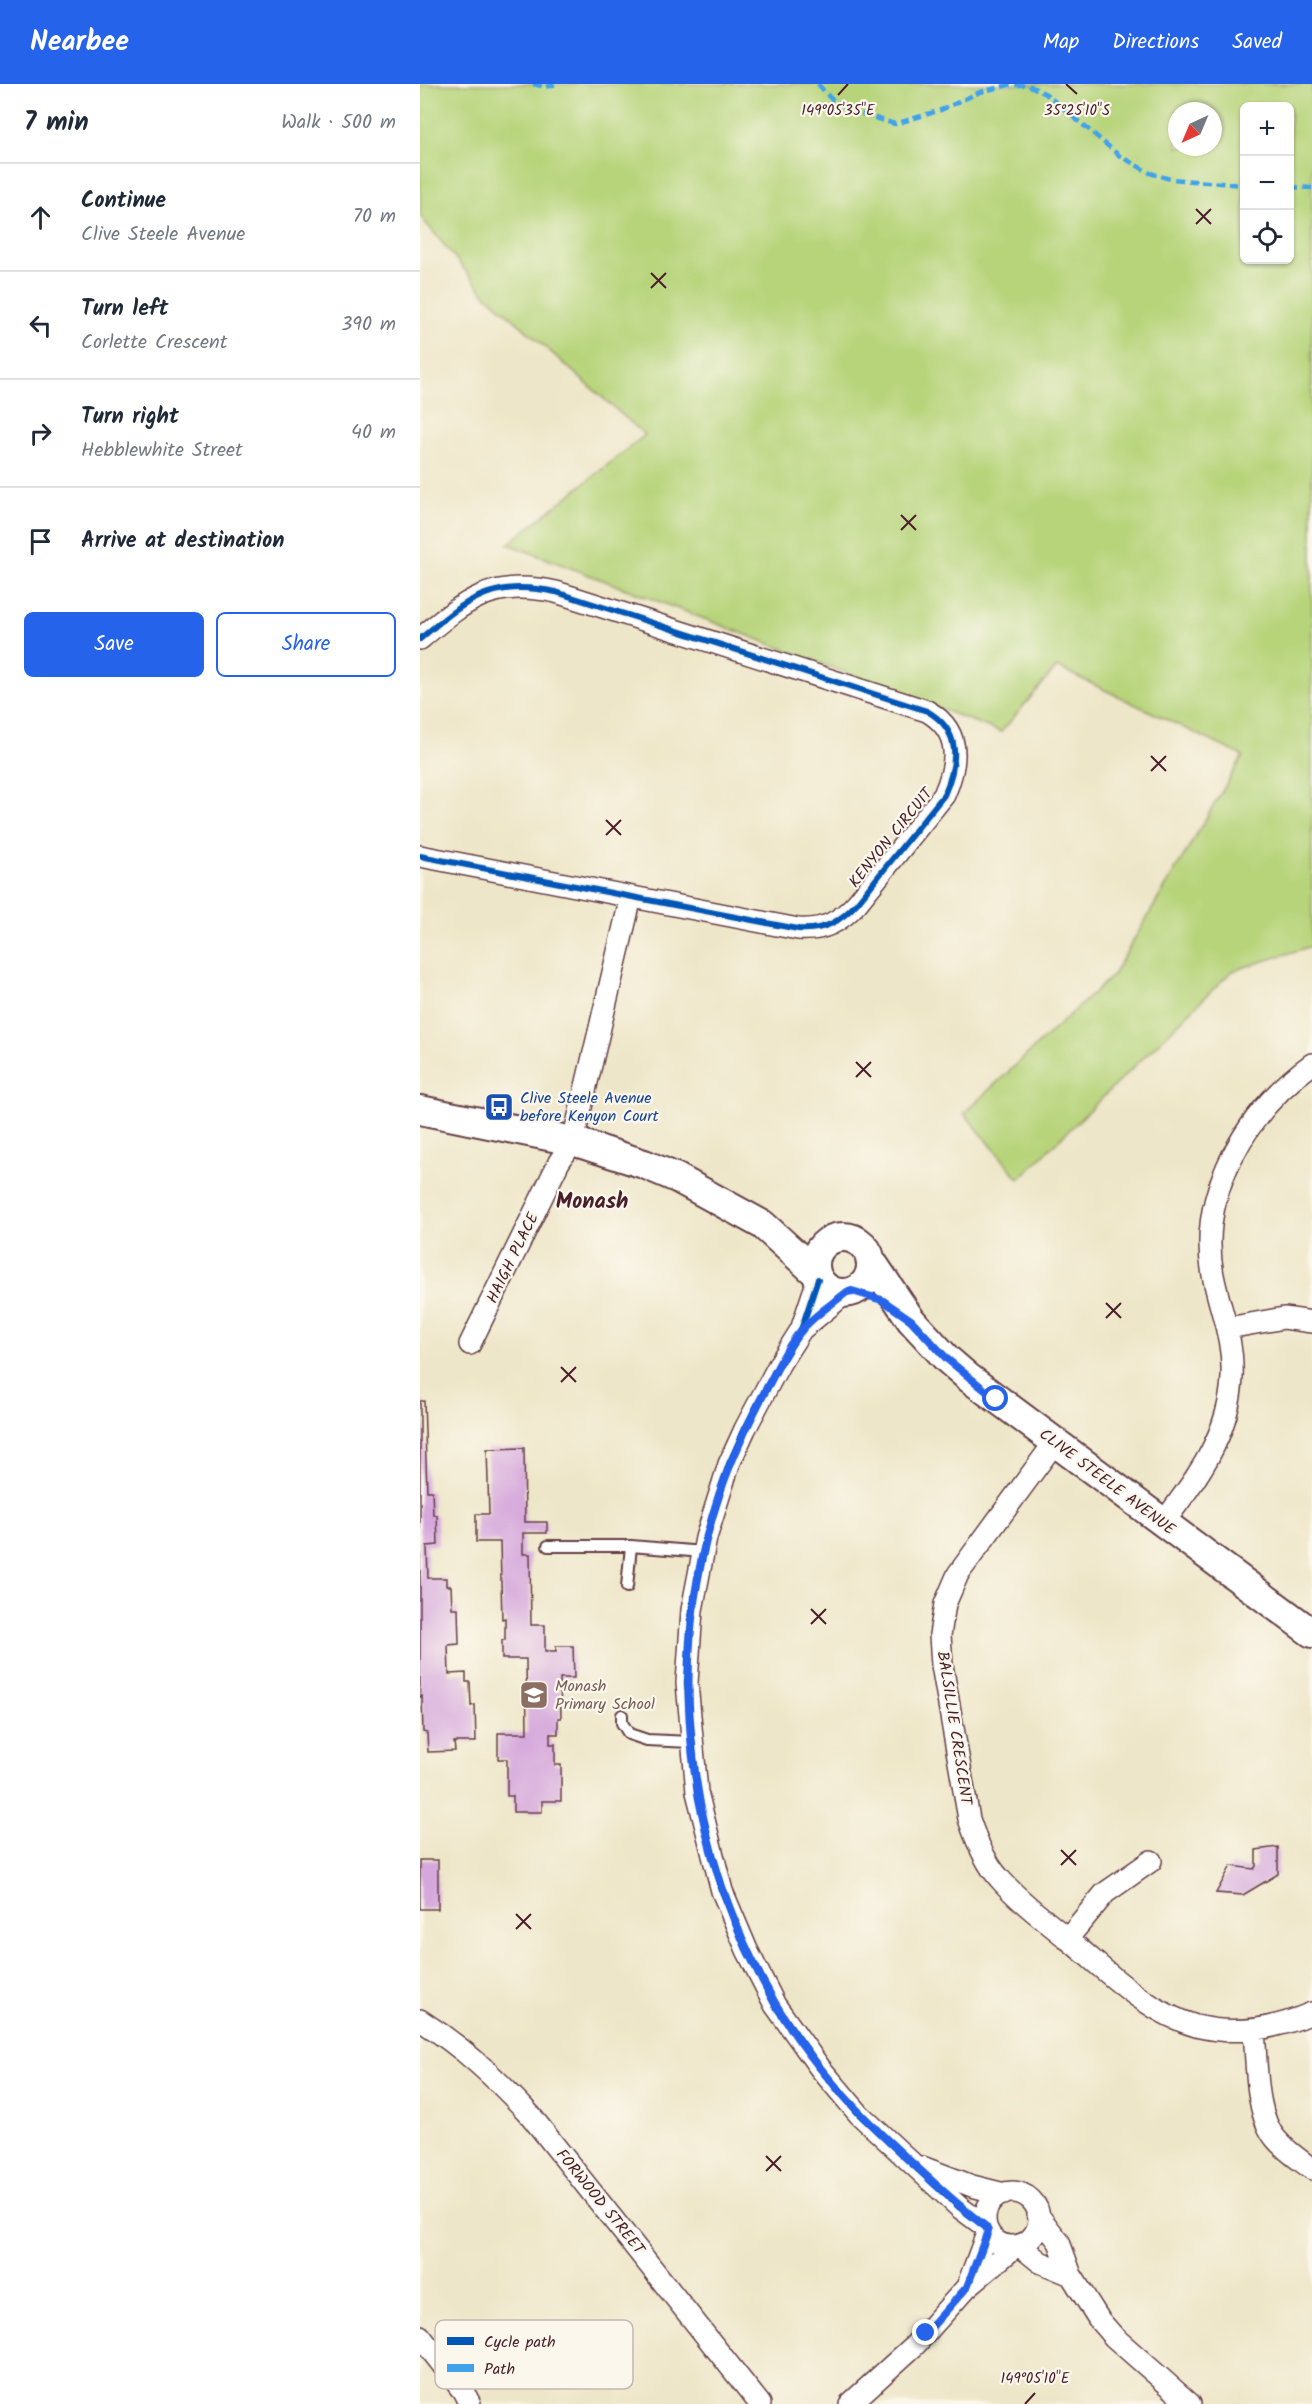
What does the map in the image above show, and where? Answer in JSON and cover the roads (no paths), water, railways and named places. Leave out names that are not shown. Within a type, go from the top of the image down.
[{"type":"street","name":"KENYON CIRCUIT","points":[[420,639],[450,613],[471,599],[494,590],[532,587],[556,592],[927,711],[935,716],[948,731],[955,756],[953,776],[944,795],[857,903],[845,916],[830,926],[814,930],[798,929],[420,856]]},
{"type":"street","points":[[573,1141],[631,897]]},
{"type":"street","points":[[1164,1523],[1194,1482],[1214,1449],[1226,1414],[1232,1379],[1228,1328],[1213,1276],[1211,1257],[1212,1219],[1216,1200],[1229,1162],[1249,1126],[1276,1093],[1312,1064]]},
{"type":"street","points":[[420,1110],[573,1141],[644,1164],[677,1178],[764,1225],[834,1291],[849,1292]]},
{"type":"street","name":"HAIGH PLACE","points":[[470,1344],[559,1162],[573,1141]]},
{"type":"street","points":[[764,1225],[830,1239],[847,1236],[862,1244],[870,1259],[869,1275],[859,1288],[849,1292],[801,1330]]},
{"type":"street","points":[[830,1239],[816,1257],[817,1276],[801,1330],[780,1363],[729,1464],[703,1552],[692,1610],[687,1683],[691,1742],[704,1826],[722,1891],[747,1950],[771,1996],[797,2037],[830,2081],[859,2114],[959,2207],[987,2229],[999,2243],[1017,2246],[1040,2262],[1071,2275]]},
{"type":"street","name":"CLIVE STEELE AVENUE","points":[[870,1259],[911,1320],[947,1359],[969,1378],[1312,1633]]},
{"type":"street","name":"CLIVE STEELE AVENUE","points":[[849,1292],[882,1300],[911,1320]]},
{"type":"street","points":[[1228,1328],[1284,1318],[1312,1322]]},
{"type":"street","name":"BALSILLIE CRESCENT","points":[[1054,1442],[958,1574],[945,1604],[940,1635],[942,1665],[969,1819],[974,1835],[999,1879],[1023,1902],[1133,1993],[1163,2013],[1197,2026],[1235,2031],[1254,2031],[1286,2024],[1312,2013]]},
{"type":"street","points":[[1067,1939],[1105,1893],[1151,1861]]},
{"type":"street","name":"FORWOOD STREET","points":[[420,2020],[451,2040],[494,2075],[531,2116],[760,2404]]},
{"type":"street","points":[[1254,2031],[1266,2125],[1276,2139],[1312,2169]]},
{"type":"street","points":[[913,2164],[972,2186],[1004,2194],[1019,2193],[1031,2201],[1059,2242],[1071,2275],[1100,2321],[1176,2400]]},
{"type":"street","points":[[967,2287],[987,2229],[985,2215],[990,2204],[1004,2194]]},
{"type":"street","points":[[850,2404],[908,2352],[967,2287],[1035,2234],[1038,2214]]},
{"type":"street","points":[[420,2336],[435,2355]]},
{"type":"street","points":[[461,2389],[470,2404]]},
{"type":"lane","points":[[548,1546],[631,1546],[703,1552]]},
{"type":"lane","points":[[627,1587],[631,1546]]},
{"type":"lane","points":[[622,1714],[622,1723],[629,1734],[647,1740],[691,1742]]},
{"type":"place","name":"Clive Steele Avenue before Kenyon Court","points":[[499,1107]]},
{"type":"place","name":"Monash Primary School","points":[[534,1695]]},
{"type":"district","name":"Monash","points":[[592,1202]]}]
